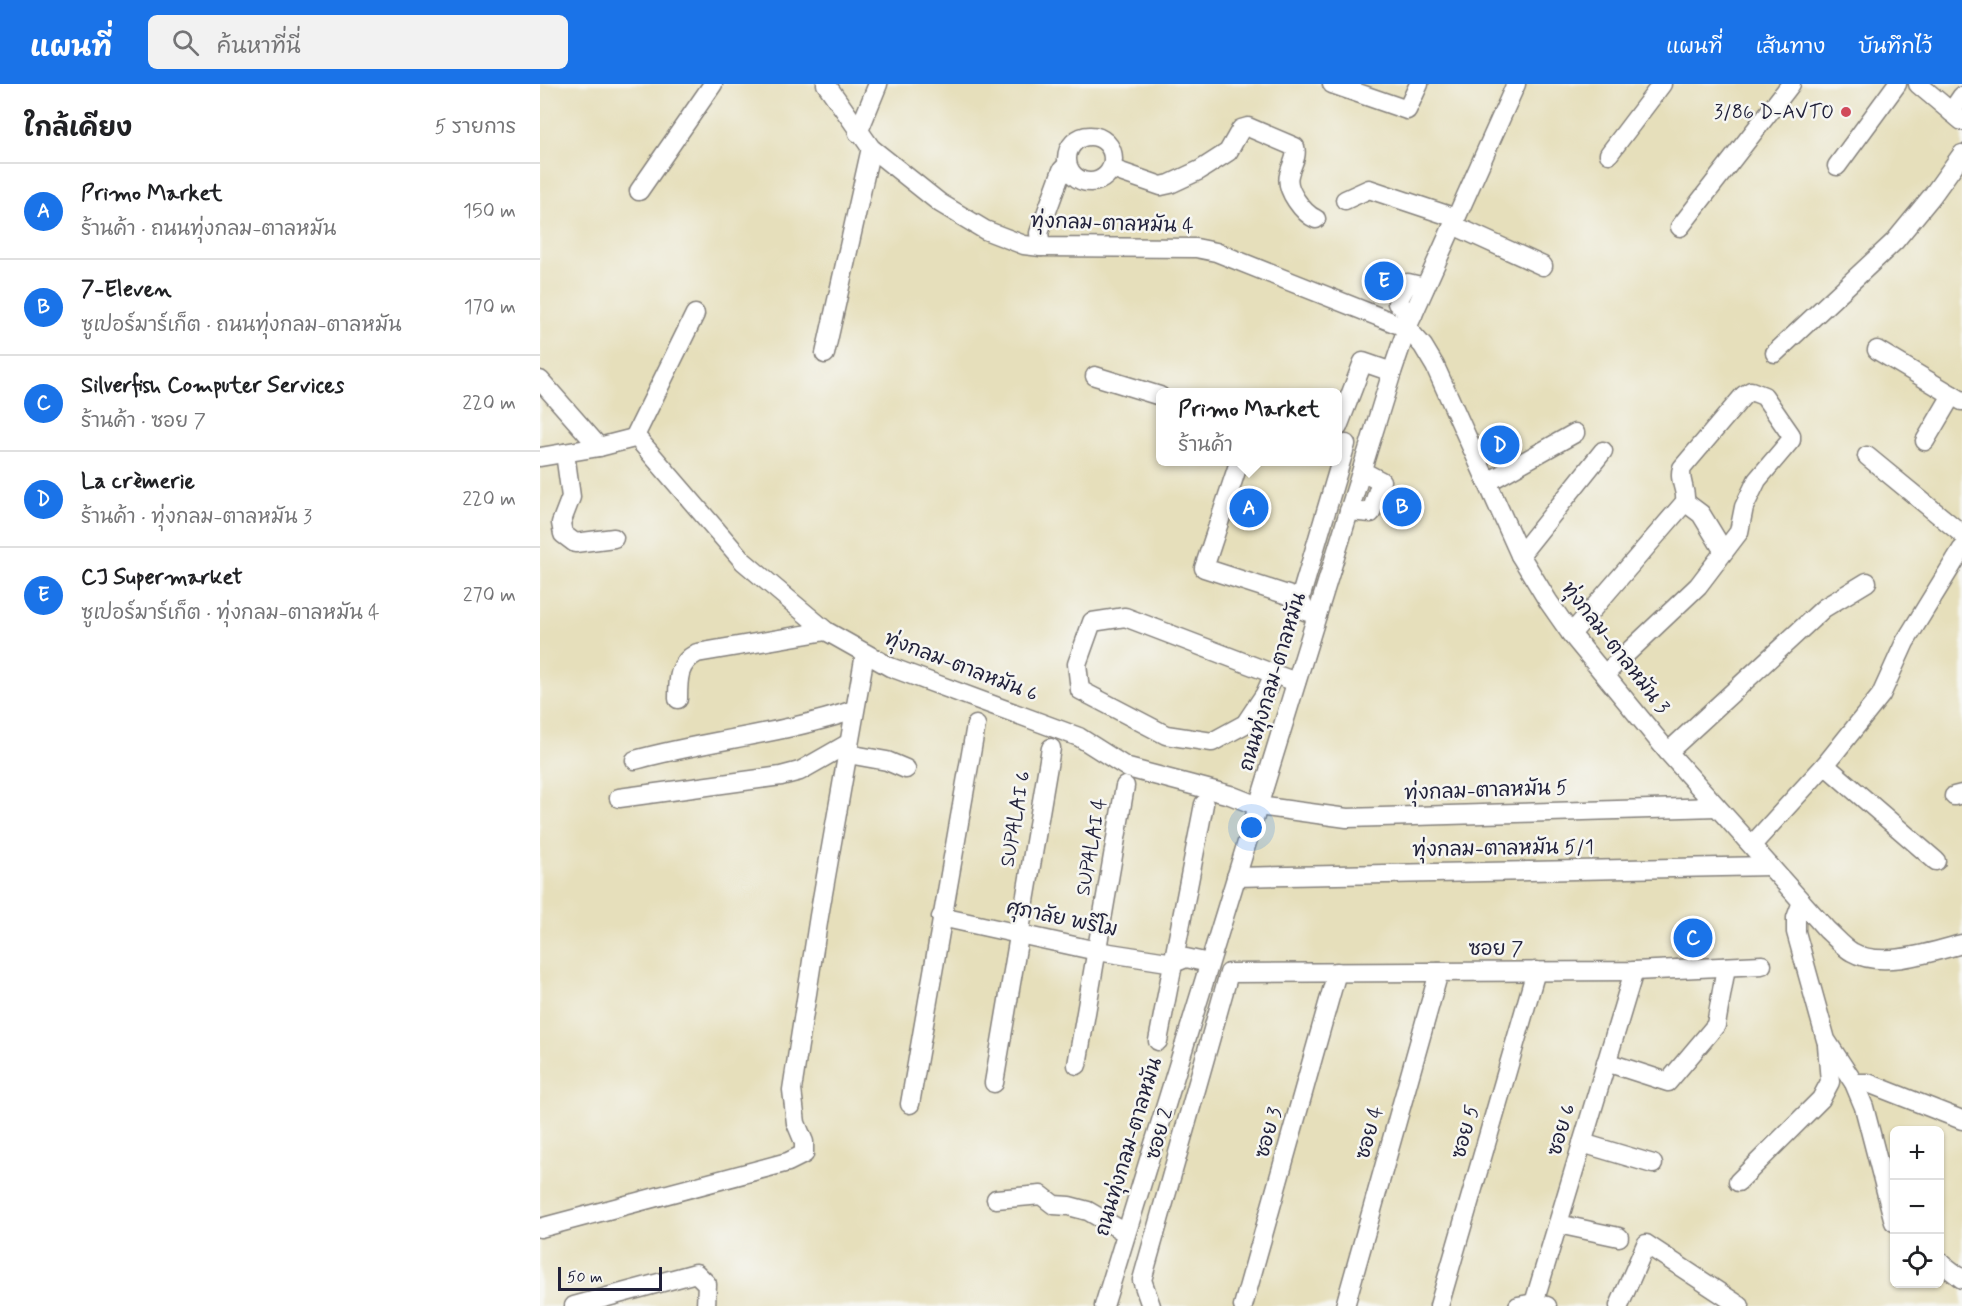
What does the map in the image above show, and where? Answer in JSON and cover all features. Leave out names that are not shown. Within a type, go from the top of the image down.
[{"type":"street","points":[[639,191],[713,84]]},
{"type":"street","name":"ทุ่งกลม-ตาลหมัน 4","points":[[826,84],[858,133],[872,148],[940,204],[986,230],[1024,244],[1041,247],[1196,248],[1216,252],[1410,321]]},
{"type":"street","points":[[858,133],[878,84]]},
{"type":"street","points":[[1332,84],[1407,110],[1419,84]]},
{"type":"street","name":"ถนนทุ่งกลม-ตาลหมัน","points":[[1108,1305],[1126,1233],[1392,372],[1410,321],[1516,84]]},
{"type":"street","points":[[1609,154],[1662,84]]},
{"type":"street","points":[[1680,227],[1791,84]]},
{"type":"street","points":[[1837,166],[1898,84]]},
{"type":"street","points":[[1918,84],[1956,116],[1962,96]]},
{"type":"street","points":[[1112,169],[1161,186],[1170,184],[1200,170],[1228,152],[1241,129],[1248,127],[1295,147],[1297,153],[1288,177],[1290,186],[1306,215],[1316,219]]},
{"type":"street","points":[[1091,135],[1107,142],[1112,150],[1112,169],[1098,181],[1089,183],[1071,174],[1067,165],[1069,148],[1082,136],[1091,135]]},
{"type":"street","points":[[825,354],[872,148]]},
{"type":"street","points":[[1775,353],[1895,241],[1932,196],[1962,154]]},
{"type":"street","points":[[1041,247],[1039,232],[1062,170],[1067,165]]},
{"type":"street","points":[[1345,200],[1369,189],[1454,221],[1543,266]]},
{"type":"street","points":[[540,457],[599,447],[634,438],[695,314]]},
{"type":"street","name":"ทุ่งกลม-ตาลหมัน 3","points":[[1410,321],[1435,366],[1520,555],[1571,634],[1668,752],[1802,902],[1852,953],[1884,959],[1924,954],[1962,944]]},
{"type":"street","points":[[1877,350],[1957,398],[1924,441]]},
{"type":"street","points":[[1342,417],[1363,362],[1392,372]]},
{"type":"street","points":[[1095,376],[1156,394]]},
{"type":"street","points":[[540,380],[599,447]]},
{"type":"street","points":[[1571,634],[1685,502],[1686,495],[1680,474],[1682,468],[1744,395],[1751,391],[1764,396],[1791,435],[1791,440],[1757,480],[1744,507],[1738,532],[1682,603],[1605,674]]},
{"type":"street","points":[[1488,482],[1575,433]]},
{"type":"street","name":"ทุ่งกลม-ตาลหมัน 6","points":[[634,438],[639,440],[743,561],[826,631],[890,667],[1079,737],[1128,768],[1220,792],[1258,806]]},
{"type":"street","points":[[1342,443],[1368,450]]},
{"type":"street","points":[[1520,555],[1603,451]]},
{"type":"street","points":[[565,453],[571,497],[561,523],[563,534],[575,543],[614,538]]},
{"type":"street","points":[[1867,456],[1962,534]]},
{"type":"street","points":[[1238,466],[1204,568],[1300,600]]},
{"type":"street","points":[[1317,615],[1305,612],[1300,600],[1336,466]]},
{"type":"street","points":[[1685,502],[1701,514],[1724,550]]},
{"type":"street","points":[[1320,532],[1341,537]]},
{"type":"street","points":[[1752,845],[1825,765],[1889,682],[1905,642],[1962,549]]},
{"type":"street","points":[[1668,752],[1824,608],[1867,582]]},
{"type":"street","points":[[1274,674],[1265,694],[1245,724],[1212,742],[1166,735],[1080,690],[1077,664],[1092,622],[1125,617],[1296,682]]},
{"type":"street","points":[[678,699],[678,675],[688,658],[697,654],[826,631]]},
{"type":"street","points":[[540,1228],[788,1162],[804,1154],[804,1142],[796,1123],[792,1090],[819,916],[865,654]]},
{"type":"street","points":[[635,760],[682,747],[817,722],[854,710]]},
{"type":"street","points":[[910,1104],[976,725]]},
{"type":"street","points":[[619,798],[781,777],[800,771],[848,748],[906,769]]},
{"type":"street","name":"SUPALAI 6","points":[[994,1083],[1018,933],[1052,748]]},
{"type":"street","points":[[1825,765],[1936,861]]},
{"type":"street","name":"SUPALAI 4","points":[[1077,1065],[1125,786]]},
{"type":"street","points":[[1158,1041],[1204,804]]},
{"type":"street","name":"ทุ่งกลม-ตาลหมัน 5","points":[[1258,806],[1347,818],[1717,807]]},
{"type":"street","name":"ทุ่งกลม-ตาลหมัน 5/1","points":[[1236,877],[1770,866]]},
{"type":"street","points":[[1738,1182],[1821,1099],[1830,1082],[1826,1040],[1796,932],[1796,918],[1802,902]]},
{"type":"street","name":"ศุภาลัย พรีโม","points":[[941,917],[1097,951],[1174,963],[1183,970],[1207,970]]},
{"type":"street","name":"ซอย 7","points":[[1229,973],[1634,971],[1762,965]]},
{"type":"street","points":[[1606,1062],[1668,1082],[1716,1025],[1726,967]]},
{"type":"street","name":"ซอย 5","points":[[1439,1306],[1536,971]]},
{"type":"street","name":"ซอย 6","points":[[1533,1305],[1634,971]]},
{"type":"street","name":"ซอย 3","points":[[1243,1306],[1337,972]]},
{"type":"street","name":"ซอย 4","points":[[1345,1306],[1439,972]]},
{"type":"street","name":"ซอย 2","points":[[1151,1306],[1142,1280],[1229,973]]},
{"type":"street","points":[[1826,1040],[1854,1083],[1864,1107],[1890,1207]]},
{"type":"street","points":[[1854,1083],[1868,1083],[1962,1120]]},
{"type":"street","points":[[1582,1143],[1653,1164]]},
{"type":"street","points":[[996,1199],[1041,1195],[1054,1205],[1088,1211],[1126,1233]]},
{"type":"street","points":[[1558,1224],[1619,1237]]},
{"type":"street","points":[[1619,1306],[1646,1244],[1740,1306]]},
{"type":"street","points":[[1944,1265],[1962,1279]]},
{"type":"street","points":[[574,1306],[696,1273],[707,1284],[706,1306]]},
{"type":"place","name":"3/86 D-AVTO","points":[[1846,112]]},
{"type":"place","name":"CJ Supermarket","points":[[1384,281]]},
{"type":"place","name":"La crèmerie","points":[[1500,445]]},
{"type":"place","name":"7-Eleven","points":[[1402,507]]},
{"type":"place","name":"Primo Market","points":[[1249,508]]},
{"type":"place","name":"Silverfish Computer Services","points":[[1693,938]]}]
